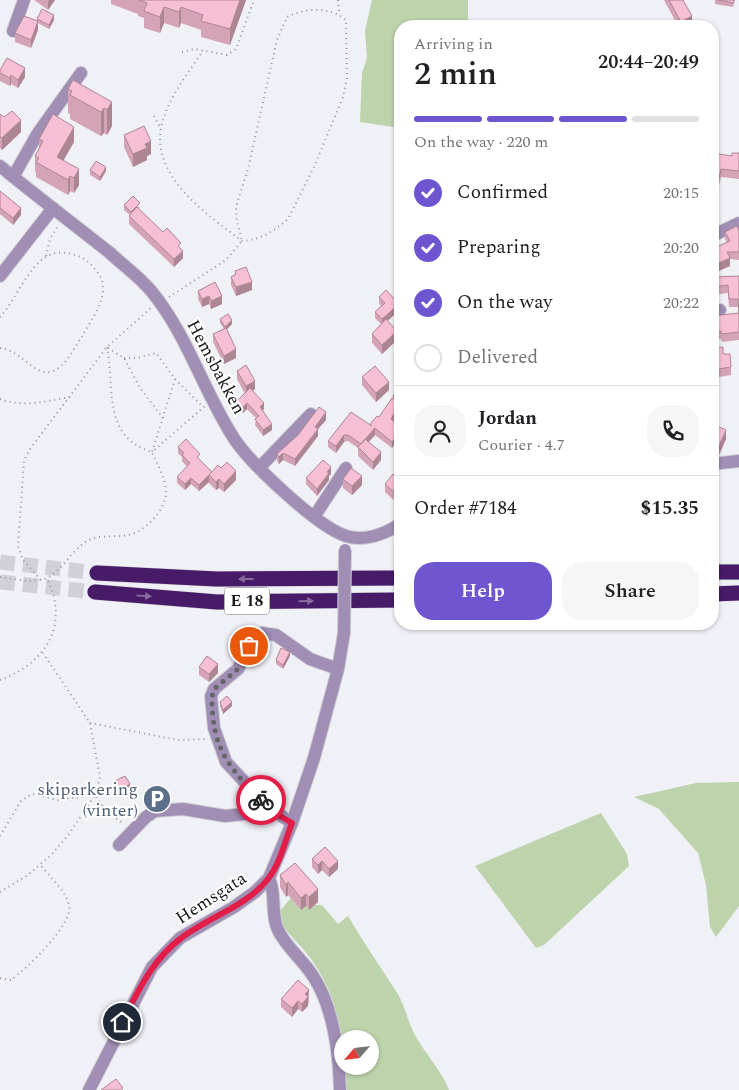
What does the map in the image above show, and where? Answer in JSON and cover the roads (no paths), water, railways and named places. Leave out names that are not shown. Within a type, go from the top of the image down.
[{"type":"highway","points":[[719,572],[739,572]]},
{"type":"highway","name":"E 18","points":[[97,573],[216,579],[394,578]]},
{"type":"highway","name":"E 18","points":[[95,592],[217,602],[394,600]]},
{"type":"highway","points":[[719,594],[739,593]]},
{"type":"street","points":[[13,30],[24,0]]},
{"type":"street","points":[[13,177],[38,133],[81,73]]},
{"type":"street","name":"Hemsbakken","points":[[0,166],[151,290],[174,324],[208,403],[236,441],[260,468],[314,517],[332,530],[347,536],[370,537],[394,527]]},
{"type":"street","points":[[0,276],[53,208]]},
{"type":"street","points":[[719,233],[739,223]]},
{"type":"street","points":[[260,468],[311,414]]},
{"type":"street","points":[[719,463],[739,461]]},
{"type":"street","points":[[314,517],[346,468]]},
{"type":"street","name":"Hemsgata","points":[[89,1090],[152,967],[180,938],[234,907],[269,878],[292,823],[314,758],[338,669],[344,633],[345,550],[347,536]]},
{"type":"street","points":[[292,823],[273,811],[226,762],[216,736],[212,702],[214,689],[238,669],[258,635],[268,632],[276,635],[310,659],[338,669]]},
{"type":"street","points":[[119,845],[133,829],[155,811],[169,808],[225,816],[273,811]]},
{"type":"street","points":[[269,878],[273,887],[274,921],[278,932],[314,978],[327,1007],[339,1060],[340,1090]]},
{"type":"tunnel","points":[[0,562],[97,573]]},
{"type":"tunnel","points":[[0,582],[95,592]]},
{"type":"place","name":"skiparkering (vinter)","points":[[157,799]]}]
